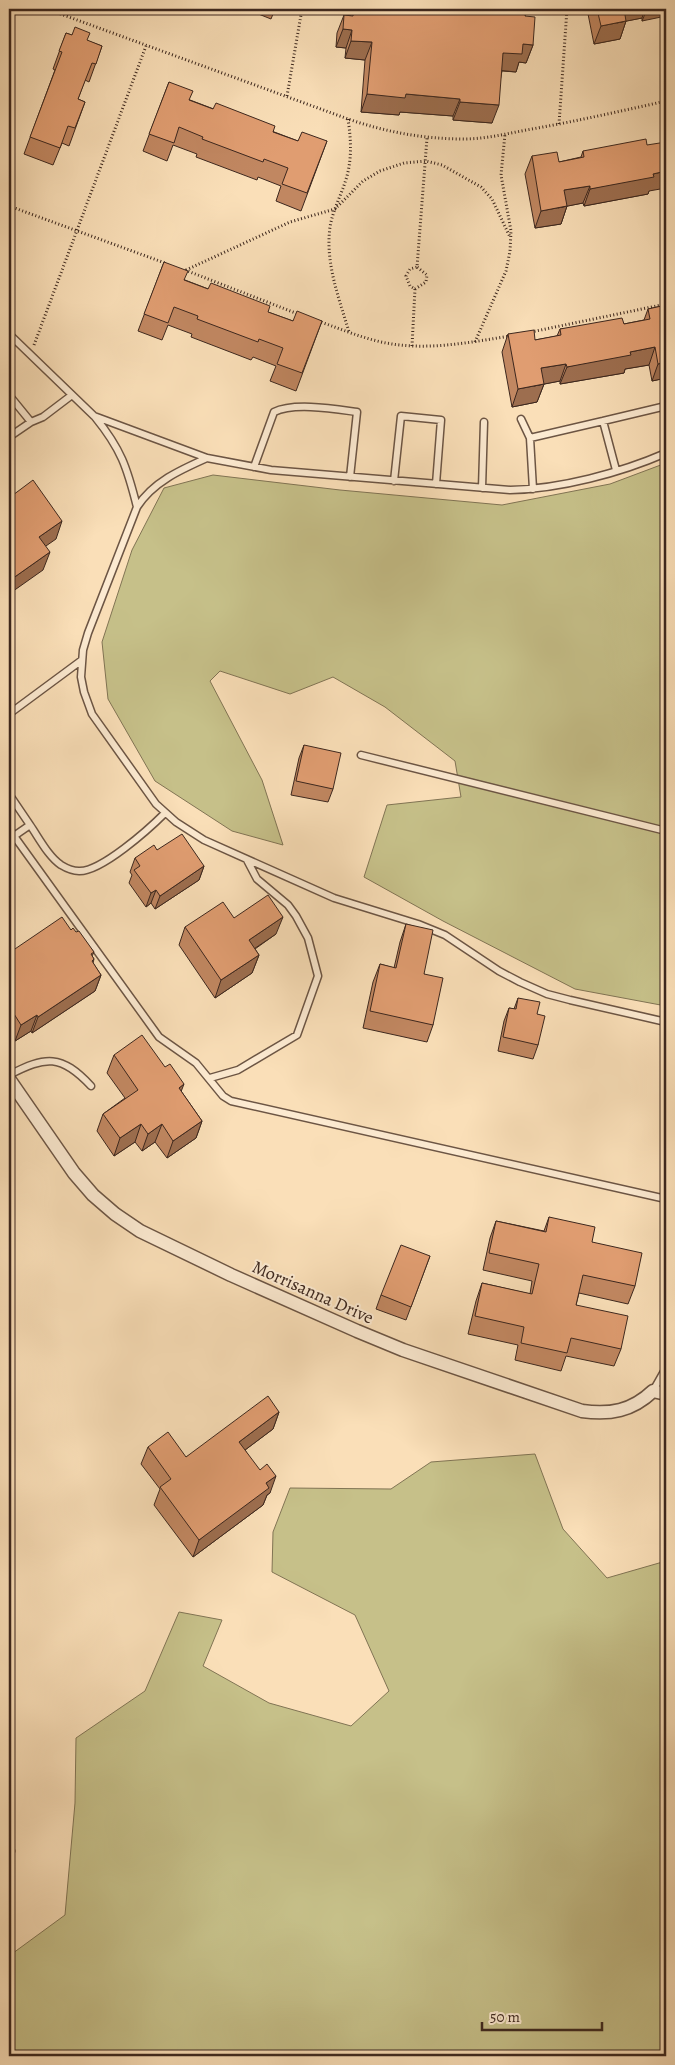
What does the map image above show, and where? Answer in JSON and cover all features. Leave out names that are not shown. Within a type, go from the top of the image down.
[{"type":"street","name":"Morrisanna Drive","points":[[9,1079],[13,1096],[93,1195],[115,1214],[140,1231],[231,1275],[403,1350],[582,1411],[600,1414],[617,1412],[634,1406],[652,1391]]},
{"type":"street","points":[[652,1391],[666,1394]]},
{"type":"lane","points":[[9,334],[94,416],[114,440],[128,470],[137,506]]},
{"type":"lane","points":[[9,437],[31,422],[43,417],[72,395]]},
{"type":"lane","points":[[9,396],[31,422]]},
{"type":"lane","points":[[530,438],[666,406]]},
{"type":"lane","points":[[254,467],[274,412],[281,409],[317,408],[342,410],[357,412],[350,477]]},
{"type":"lane","points":[[94,416],[206,458],[254,467],[482,488],[533,489],[561,485],[647,462],[666,453]]},
{"type":"lane","points":[[394,480],[401,416],[441,420],[436,484]]},
{"type":"lane","points":[[522,419],[530,438],[533,489]]},
{"type":"lane","points":[[482,488],[484,422]]},
{"type":"lane","points":[[603,422],[616,470]]},
{"type":"lane","points":[[206,458],[164,480],[146,494],[137,506],[88,633],[82,660],[81,677],[92,714],[137,779],[165,813],[204,840],[334,898],[418,924],[445,935],[499,971],[547,994],[666,1022]]},
{"type":"lane","points":[[9,714],[82,660]]},
{"type":"lane","points":[[361,755],[666,831]]},
{"type":"lane","points":[[9,794],[59,864],[79,872],[99,866],[147,831],[165,813]]},
{"type":"lane","points":[[14,836],[30,825]]},
{"type":"lane","points":[[9,829],[160,1037],[168,1045],[196,1063],[223,1096],[231,1101],[666,1200]]},
{"type":"lane","points":[[210,1078],[238,1070],[297,1035],[318,976],[308,938],[296,916],[288,905],[257,879],[246,859]]},
{"type":"lane","points":[[9,1075],[32,1063],[53,1061],[73,1069],[91,1086]]},
{"type":"lane","points":[[652,1391],[666,1368]]},
{"type":"path","points":[[47,9],[377,129],[427,138],[478,138],[505,134],[666,101]]},
{"type":"path","points":[[287,96],[302,9]]},
{"type":"path","points":[[559,124],[567,9]]},
{"type":"path","points":[[30,355],[146,46]]},
{"type":"path","points":[[348,119],[351,138],[351,158],[347,177],[334,209],[330,227],[329,249],[331,271],[349,332]]},
{"type":"path","points":[[475,342],[506,271],[510,251],[510,237],[501,175],[505,134]]},
{"type":"path","points":[[415,290],[426,282],[426,275],[417,266],[427,138]]},
{"type":"path","points":[[185,270],[290,222],[334,209],[363,181],[380,171],[404,163],[426,161],[442,165],[481,187],[492,199],[510,237]]},
{"type":"path","points":[[9,206],[167,264]]},
{"type":"path","points":[[415,290],[410,286],[406,276],[410,269],[417,266]]},
{"type":"path","points":[[176,267],[304,316]]},
{"type":"path","points":[[412,346],[415,290]]},
{"type":"path","points":[[524,333],[666,304]]},
{"type":"path","points":[[313,319],[377,341],[412,346],[444,346],[515,335]]},
{"type":"shaded area","points":[[666,463],[666,1006],[575,989],[443,921],[364,877],[387,805],[461,797],[455,761],[385,707],[333,677],[290,694],[220,671],[210,681],[262,780],[283,845],[232,831],[155,781],[108,699],[102,642],[132,550],[164,488],[213,475],[340,490],[502,505],[610,484]]},
{"type":"shaded area","points":[[535,1454],[563,1529],[607,1578],[666,1561],[666,2056],[9,2056],[9,1956],[65,1915],[75,1803],[76,1738],[145,1691],[179,1612],[222,1620],[203,1666],[269,1703],[351,1726],[389,1691],[355,1615],[272,1572],[273,1532],[290,1488],[391,1489],[431,1462]]},
{"type":"building","points":[[354,9],[526,9],[525,16],[535,17],[533,45],[523,44],[522,54],[503,53],[499,105],[460,102],[460,99],[406,94],[405,98],[367,94],[372,42],[351,41],[352,30],[343,29],[344,15],[353,16]]},
{"type":"building","points":[[597,9],[624,9],[626,21],[601,26]]},
{"type":"building","points":[[75,27],[90,33],[87,40],[102,46],[96,64],[92,63],[78,99],[85,102],[75,128],[68,126],[60,148],[30,137],[62,52],[59,51],[66,33],[72,35]]},
{"type":"building","points":[[169,82],[193,91],[189,100],[213,109],[216,103],[275,126],[273,132],[298,141],[302,132],[327,141],[307,193],[282,184],[288,168],[264,159],[263,162],[202,139],[203,137],[179,127],[174,143],[149,134]]},
{"type":"building","points":[[646,139],[647,145],[666,142],[666,171],[653,174],[654,177],[590,189],[590,186],[564,190],[567,206],[541,211],[532,156],[557,152],[559,162],[584,157],[583,151]]},
{"type":"building","points":[[164,262],[188,271],[184,280],[208,289],[211,283],[270,306],[268,312],[293,321],[297,311],[322,321],[302,373],[277,364],[283,348],[259,339],[258,342],[197,319],[198,316],[174,307],[168,323],[144,314]]},
{"type":"building","points":[[666,305],[666,362],[658,364],[655,347],[630,352],[631,355],[567,367],[566,364],[541,368],[544,384],[518,389],[508,334],[534,330],[535,340],[561,335],[560,329],[622,318],[624,324],[650,319],[648,309]]},
{"type":"building","points":[[33,480],[62,521],[39,537],[50,552],[9,581],[9,498]]},
{"type":"building","points":[[304,745],[341,753],[333,789],[296,781]]},
{"type":"building","points":[[182,834],[204,866],[160,896],[156,890],[151,893],[134,870],[140,866],[135,858],[154,845],[157,850]]},
{"type":"building","points":[[268,895],[283,917],[249,940],[259,955],[221,980],[185,927],[223,902],[234,918]]},
{"type":"building","points":[[62,917],[71,930],[73,928],[76,932],[79,931],[94,952],[91,954],[94,959],[92,961],[101,975],[38,1017],[37,1015],[21,1025],[9,1006],[9,953]]},
{"type":"building","points":[[406,924],[433,930],[424,974],[443,978],[433,1025],[370,1011],[380,964],[396,968]]},
{"type":"building","points":[[518,998],[540,1002],[537,1014],[545,1016],[538,1045],[503,1037],[509,1008],[516,1009]]},
{"type":"building","points":[[142,1035],[165,1067],[170,1064],[184,1084],[179,1088],[202,1121],[173,1141],[162,1124],[148,1134],[141,1124],[120,1138],[103,1114],[138,1090],[114,1055]]},
{"type":"building","points":[[549,1217],[595,1227],[592,1242],[642,1253],[635,1286],[583,1275],[576,1305],[628,1316],[621,1349],[571,1338],[567,1353],[521,1343],[524,1327],[475,1316],[482,1283],[532,1294],[539,1264],[489,1253],[496,1221],[546,1232]]},
{"type":"building","points":[[401,1245],[430,1256],[411,1307],[381,1295]]},
{"type":"building","points":[[268,1396],[279,1412],[239,1442],[260,1470],[267,1464],[276,1476],[266,1483],[269,1488],[199,1540],[160,1487],[171,1479],[148,1447],[168,1432],[186,1457]]}]
